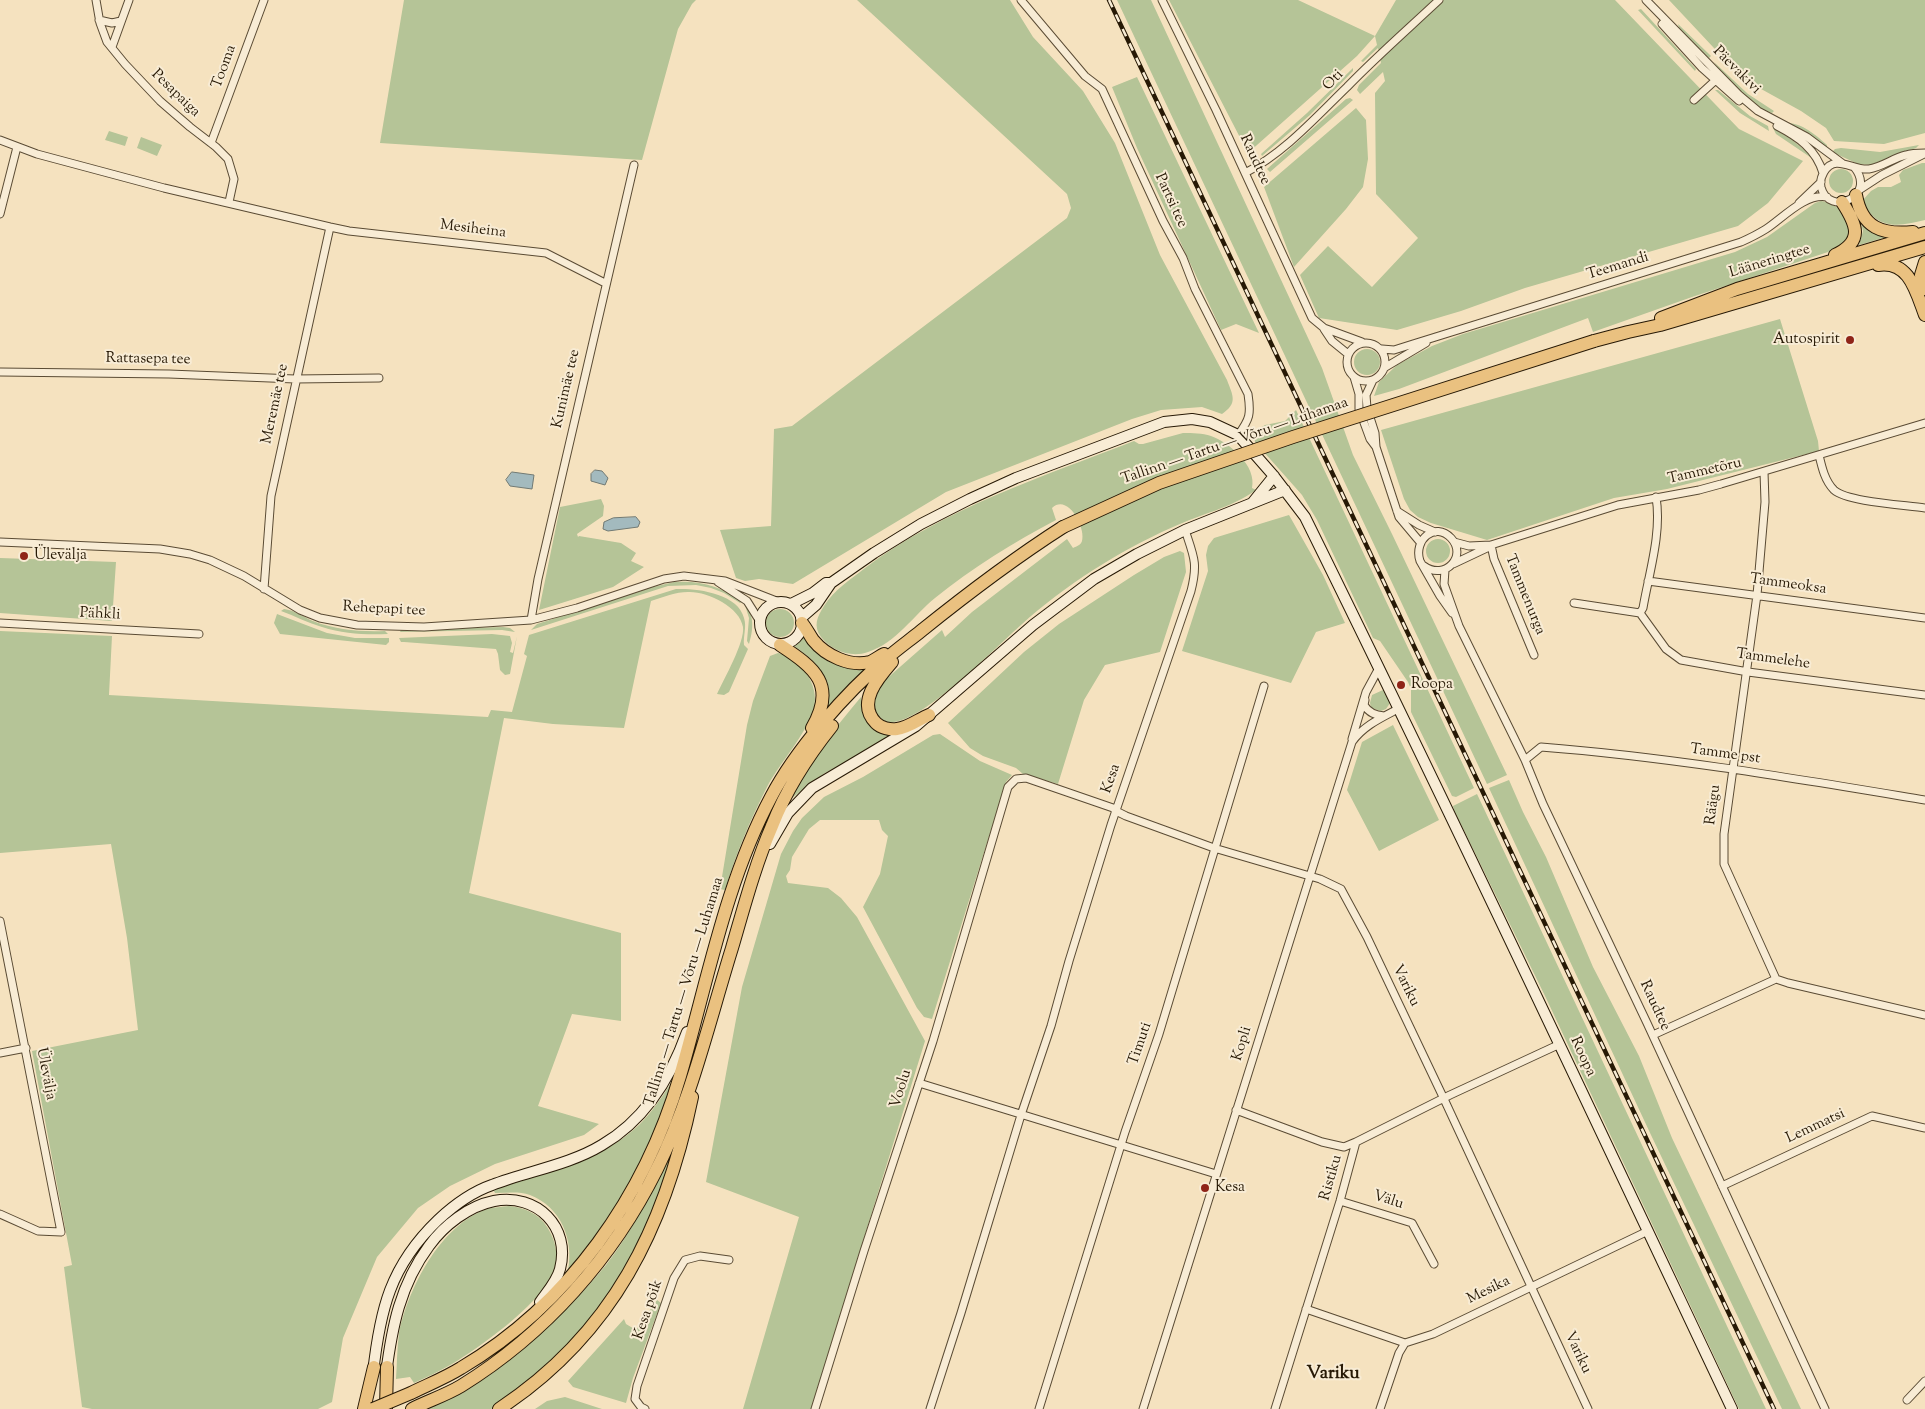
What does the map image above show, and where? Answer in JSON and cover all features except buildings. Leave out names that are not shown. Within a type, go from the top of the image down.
[{"type":"highway","points":[[1857,193],[1861,214],[1868,222],[1881,230],[1891,233],[1925,231]]},
{"type":"highway","points":[[1815,266],[1847,250],[1851,244],[1855,227],[1851,216],[1842,202]]},
{"type":"highway","name":"Lääneringtee","points":[[1594,342],[1628,332],[1712,298],[1925,231]]},
{"type":"highway","name":"Lääneringtee","points":[[1628,332],[1660,326],[1925,247]]},
{"type":"highway","points":[[1925,262],[1921,275],[1925,289]]},
{"type":"highway","points":[[1831,276],[1881,264],[1896,266],[1903,270],[1910,278],[1925,315]]},
{"type":"highway","name":"Tallinn — Tartu — Võru — Luhamaa","points":[[373,1409],[460,1369],[511,1334],[551,1298],[579,1267],[607,1231],[624,1205],[660,1130],[679,1079],[742,860],[771,796],[790,765],[855,687],[885,659],[968,592],[1014,559],[1063,527],[1108,505],[1177,477],[1293,437],[1594,342]]},
{"type":"highway","points":[[802,621],[813,640],[824,650],[839,660],[853,662],[871,662],[917,635]]},
{"type":"highway","points":[[917,635],[883,672],[871,691],[867,706],[874,721],[886,729],[896,730],[904,728],[929,715]]},
{"type":"highway","name":"Tallinn — Tartu — Võru — Luhamaa","points":[[412,1409],[460,1386],[504,1355],[552,1314],[588,1276],[634,1212],[657,1168],[687,1093],[756,871],[772,825],[792,784],[825,734],[858,693],[917,635]]},
{"type":"highway","points":[[780,645],[803,660],[816,674],[822,686],[823,703],[820,715],[790,765]]},
{"type":"highway","points":[[500,1409],[552,1370],[572,1350],[606,1310],[624,1282],[647,1239],[665,1192],[686,1128],[705,1037]]},
{"type":"highway","points":[[364,1409],[380,1367]]},
{"type":"highway","points":[[380,1367],[386,1409]]},
{"type":"street","name":"Pesapaiga","points":[[96,0],[99,20],[107,42],[125,64],[160,101],[228,159],[234,179],[229,202]]},
{"type":"street","points":[[112,47],[129,0]]},
{"type":"street","name":"Tooma","points":[[212,144],[264,0]]},
{"type":"street","name":"Partsi tee","points":[[1021,0],[1085,76],[1102,89],[1163,220],[1183,258],[1195,289],[1248,394],[1250,408],[1248,421],[1238,434]]},
{"type":"street","name":"Raudtee","points":[[1162,0],[1216,110],[1312,318],[1324,328],[1332,341],[1348,354]]},
{"type":"street","name":"Oti","points":[[1244,174],[1262,164],[1320,115],[1438,0]]},
{"type":"street","name":"Päevakivi","points":[[1640,0],[1702,68],[1718,77],[1758,112],[1807,136],[1842,162]]},
{"type":"street","name":"Päevakivi","points":[[1646,0],[1748,110],[1791,134],[1808,147],[1817,156],[1823,173]]},
{"type":"street","points":[[99,20],[112,23],[121,21]]},
{"type":"street","points":[[1694,100],[1718,77]]},
{"type":"street","points":[[0,140],[37,154],[156,186],[330,227]]},
{"type":"street","points":[[0,214],[17,147]]},
{"type":"street","points":[[1925,153],[1882,175],[1847,201],[1832,200],[1827,197],[1822,188],[1823,173],[1830,166],[1842,162],[1854,168],[1871,168],[1906,154],[1925,153]]},
{"type":"street","name":"Kunimäe tee","points":[[531,620],[538,579],[605,283],[634,165]]},
{"type":"street","points":[[1854,168],[1860,178],[1857,193]]},
{"type":"street","name":"Teemandi","points":[[1794,209],[1821,182]]},
{"type":"street","name":"Teemandi","points":[[1382,350],[1394,350],[1742,242],[1766,229],[1809,199],[1822,196],[1827,197]]},
{"type":"street","name":"Mesiheina","points":[[330,227],[546,253],[605,283]]},
{"type":"street","name":"Meremäe tee","points":[[264,589],[271,496],[330,227]]},
{"type":"street","name":"Raudtee","points":[[1324,328],[1362,342],[1373,343],[1382,350]]},
{"type":"street","name":"Teemandi","points":[[1384,368],[1442,335]]},
{"type":"street","points":[[1362,342],[1356,345],[1348,354],[1347,367],[1354,377],[1359,394],[1359,409],[1370,439],[1376,447]]},
{"type":"street","points":[[1382,350],[1386,359],[1384,368],[1382,373],[1373,380],[1366,395],[1367,408],[1375,433],[1376,447],[1399,517],[1420,542],[1424,537],[1435,532]]},
{"type":"street","name":"Rattasepa tee","points":[[0,372],[169,374],[295,380],[379,378]]},
{"type":"street","points":[[1354,377],[1367,381],[1373,380]]},
{"type":"street","points":[[831,583],[826,583],[813,593],[790,604],[778,602],[766,608],[759,620],[763,636],[773,643],[780,645],[793,641],[798,636],[802,621],[831,583],[874,553],[921,524],[1016,478],[1164,422],[1192,419],[1210,422],[1238,434]]},
{"type":"street","name":"Tammetõru","points":[[1452,564],[1491,545],[1616,505],[1699,490],[1925,423]]},
{"type":"street","name":"Roopa","points":[[1238,434],[1274,476],[1304,517],[1560,1044],[1732,1409]]},
{"type":"street","points":[[1819,455],[1824,474],[1838,494],[1925,508]]},
{"type":"street","name":"Räägu","points":[[1764,472],[1765,502],[1758,594],[1724,834],[1724,864],[1776,979]]},
{"type":"street","points":[[1253,502],[1274,476]]},
{"type":"street","points":[[756,871],[780,825],[800,799],[820,783],[898,738],[929,715],[1033,625],[1094,579],[1185,530],[1285,490]]},
{"type":"street","points":[[1574,603],[1640,613],[1643,608],[1657,532],[1659,512],[1656,497]]},
{"type":"street","points":[[1397,510],[1419,525],[1435,532],[1446,534],[1454,542],[1457,554],[1452,564],[1445,570],[1434,571],[1424,566]]},
{"type":"street","name":"Kesa","points":[[930,1409],[1051,1026],[1069,961],[1116,812],[1191,591],[1196,572],[1195,558],[1185,530]]},
{"type":"street","name":"Rehepapi tee","points":[[0,542],[151,548],[176,551],[210,560],[244,576],[300,610],[320,618],[357,625],[424,627],[531,620],[577,608],[664,579],[684,576],[725,581],[778,602]]},
{"type":"street","name":"Raudtee","points":[[1420,542],[1418,555],[1440,596],[1455,616]]},
{"type":"street","name":"Tammetõru","points":[[1454,542],[1469,546],[1491,545]]},
{"type":"street","name":"Tammenurga","points":[[1491,545],[1494,559],[1534,655]]},
{"type":"street","name":"Raudtee","points":[[1445,570],[1444,584],[1455,616],[1525,760],[1543,804],[1653,1035],[1825,1409]]},
{"type":"street","name":"Rehepapi tee","points":[[716,580],[747,601],[759,620]]},
{"type":"street","name":"Tammeoksa","points":[[1648,581],[1758,594],[1925,618]]},
{"type":"street","points":[[790,604],[799,613],[802,621]]},
{"type":"street","name":"Tammelehe","points":[[1640,613],[1666,649],[1674,657],[1687,661],[1748,672],[1925,694]]},
{"type":"street","name":"Pähkli","points":[[0,623],[199,634]]},
{"type":"street","points":[[1352,742],[1352,735],[1366,692],[1379,668]]},
{"type":"street","name":"Timuti","points":[[1039,1409],[1077,1281],[1159,1034],[1264,686]]},
{"type":"street","points":[[1366,692],[1364,705],[1368,711],[1384,717]]},
{"type":"street","name":"Kopli","points":[[1143,1409],[1352,742],[1362,729],[1398,709]]},
{"type":"street","name":"Tamme pst","points":[[1525,760],[1541,747],[1578,750],[1733,770],[1925,800]]},
{"type":"street","name":"Variku","points":[[1016,779],[1026,778],[1044,784],[1113,808],[1116,812],[1214,848],[1310,876],[1341,889],[1367,937],[1444,1099],[1588,1409]]},
{"type":"street","name":"Voolu","points":[[815,1409],[864,1250],[933,1041],[1008,787],[1016,779]]},
{"type":"street","name":"Ülevälja","points":[[0,922],[61,1232],[38,1231],[0,1214]]},
{"type":"street","points":[[382,1409],[380,1367],[382,1312],[388,1293],[404,1261],[424,1234],[446,1213],[489,1186],[573,1159],[602,1145],[628,1126],[648,1106],[664,1083],[680,1050],[710,967]]},
{"type":"street","points":[[1653,1035],[1776,979],[1788,984],[1925,1015]]},
{"type":"street","name":"Ristiku","points":[[1275,1409],[1340,1201],[1356,1142],[1560,1044]]},
{"type":"street","points":[[0,1052],[26,1048]]},
{"type":"street","points":[[919,1083],[1216,1174]]},
{"type":"street","points":[[1236,1110],[1322,1142],[1344,1147],[1356,1142]]},
{"type":"street","name":"Lemmatsi","points":[[1722,1186],[1872,1116],[1925,1128]]},
{"type":"street","points":[[370,1409],[399,1303],[419,1260],[430,1244],[463,1214],[478,1206],[495,1201],[514,1200],[541,1210],[552,1221],[558,1231],[562,1256],[555,1279],[541,1300],[511,1334]]},
{"type":"street","name":"Välu","points":[[1340,1201],[1412,1223],[1434,1264]]},
{"type":"street","name":"Mesika","points":[[1405,1343],[1433,1334],[1648,1231]]},
{"type":"street","name":"Kesa põik","points":[[645,1409],[641,1407],[635,1398],[637,1386],[674,1278],[685,1260],[700,1256],[729,1260]]},
{"type":"street","points":[[1306,1309],[1405,1343],[1399,1353],[1380,1409]]},
{"type":"street","points":[[1907,1400],[1925,1381]]},
{"type":"green space","points":[[404,0],[696,0],[678,29],[642,160],[380,143]]},
{"type":"green space","points":[[857,0],[1010,0],[1033,37],[1083,91],[1115,143],[1160,255],[1227,380],[1233,399],[1230,406],[1222,414],[1202,407],[1161,410],[1132,419],[946,492],[793,584],[759,579],[745,581],[736,578],[720,530],[771,526],[774,429],[792,426],[1067,218],[1071,208],[1067,194]]},
{"type":"green space","points":[[1117,0],[1151,0],[1322,368],[1353,455],[1507,775],[1487,784]]},
{"type":"green space","points":[[1169,0],[1298,0],[1375,36],[1357,56],[1248,153]]},
{"type":"green space","points":[[1396,0],[1615,0],[1739,129],[1803,161],[1768,203],[1738,226],[1525,288],[1461,311],[1397,330],[1319,318],[1300,275],[1328,246],[1372,287],[1418,238],[1376,194],[1375,93],[1385,81],[1383,72],[1360,94],[1357,90],[1359,85],[1381,63],[1378,48],[1363,62],[1361,61],[1377,45],[1375,36]]},
{"type":"green space","points":[[1669,0],[1925,0],[1925,133],[1884,144],[1834,141],[1826,128],[1801,111],[1743,79]]},
{"type":"green space","points":[[1641,9],[1696,69],[1695,71],[1638,10]]},
{"type":"green space","points":[[1678,24],[1711,56],[1709,58],[1680,31]]},
{"type":"green space","points":[[1714,62],[1748,94],[1774,111],[1772,113],[1764,110],[1748,99],[1732,84]]},
{"type":"green space","points":[[1353,68],[1353,71],[1310,115],[1262,156],[1261,154]]},
{"type":"green space","points":[[1137,77],[1259,333],[1236,324],[1221,330],[1137,148],[1112,87]]},
{"type":"green space","points":[[1715,90],[1718,90],[1750,116],[1768,126],[1769,131],[1740,113]]},
{"type":"green space","points":[[1350,98],[1353,100],[1270,172],[1267,169],[1346,99]]},
{"type":"green space","points":[[1356,108],[1366,120],[1368,159],[1363,187],[1294,267],[1264,187]]},
{"type":"green space","points":[[1787,123],[1798,125],[1808,130],[1827,147],[1805,131]]},
{"type":"green space","points":[[1773,128],[1791,139],[1812,156],[1810,157],[1776,134]]},
{"type":"green space","points":[[109,131],[128,137],[125,146],[105,140]]},
{"type":"green space","points":[[141,137],[162,145],[157,156],[137,148]]},
{"type":"green space","points":[[1919,145],[1916,148],[1870,165],[1858,164],[1832,152],[1835,149],[1841,148],[1880,152]]},
{"type":"green space","points":[[1925,163],[1925,220],[1897,225],[1881,222],[1874,217],[1862,201],[1871,191],[1878,187],[1891,187],[1901,182],[1899,175],[1903,170]]},
{"type":"green space","points":[[1841,169],[1850,172],[1853,181],[1850,190],[1841,193],[1832,190],[1829,181],[1832,172]]},
{"type":"green space","points":[[1821,201],[1832,204],[1840,210],[1851,229],[1840,246],[1834,250],[1593,332],[1588,318],[1399,389],[1374,396],[1379,382],[1397,365],[1432,346],[1463,334],[1735,252],[1767,237],[1815,203]]},
{"type":"green space","points":[[1861,223],[1874,233],[1886,237],[1859,245],[1863,231]]},
{"type":"green space","points":[[1780,319],[1818,441],[1819,451],[1667,489],[1614,498],[1487,540],[1431,523],[1418,517],[1410,510],[1404,499],[1381,430]]},
{"type":"green space","points":[[1367,349],[1376,353],[1380,362],[1376,371],[1367,375],[1358,371],[1354,362],[1358,353]]},
{"type":"green space","points":[[1296,410],[1474,788],[1456,797],[1452,796],[1411,712],[1411,689],[1408,682],[1380,641],[1373,638],[1317,520],[1302,495],[1255,442],[1253,432],[1265,425],[1285,421]]},
{"type":"green space","points":[[1183,433],[1211,436],[1234,450],[1246,464],[1252,480],[1252,488],[1256,490],[1226,506],[1153,536],[1093,570],[1038,610],[957,683],[918,712],[902,720],[888,722],[882,719],[874,710],[879,688],[884,681],[942,630],[945,637],[972,612],[1067,539],[1073,548],[1080,544],[1083,535],[1078,521],[1070,508],[1058,505],[1052,508],[1056,520],[1009,546],[964,576],[935,598],[904,628],[878,648],[862,654],[849,654],[831,646],[821,637],[817,629],[819,614],[837,590],[865,568],[928,528],[961,511],[1030,481],[1134,441],[1143,444]]},
{"type":"green space","points":[[601,499],[604,506],[603,516],[577,534],[578,537],[621,543],[636,553],[631,561],[644,567],[613,587],[539,610],[560,507]]},
{"type":"green space","points":[[1289,515],[1323,575],[1345,623],[1316,632],[1291,683],[1182,651],[1208,571],[1206,555],[1208,546],[1214,538]]},
{"type":"green space","points":[[1438,539],[1447,542],[1450,551],[1447,560],[1438,563],[1429,560],[1426,551],[1429,542]]},
{"type":"green space","points":[[1180,551],[1184,553],[1186,572],[1160,652],[1105,665],[1084,700],[1058,784],[1023,774],[1016,768],[983,756],[970,748],[948,723],[1024,652],[1059,624],[1134,575],[1164,557]]},
{"type":"green space","points":[[0,558],[116,562],[112,621],[0,613]]},
{"type":"green space","points":[[674,582],[702,583],[727,592],[743,601],[740,603],[724,593],[696,585],[668,586],[531,630],[537,624]]},
{"type":"green space","points":[[676,589],[705,591],[715,594],[734,603],[740,610],[745,621],[744,645],[748,649],[729,692],[724,695],[717,694],[743,634],[741,620],[736,613],[713,597],[696,592],[669,595],[651,601],[624,728],[553,724],[504,718],[469,893],[621,933],[621,1021],[572,1014],[538,1106],[599,1124],[584,1135],[495,1164],[450,1186],[418,1208],[377,1257],[343,1338],[332,1402],[318,1409],[92,1409],[82,1407],[64,1267],[72,1265],[32,1051],[138,1030],[127,938],[111,844],[0,853],[0,631],[112,636],[109,695],[488,717],[491,710],[512,712],[527,656],[524,654],[529,635]]},
{"type":"green space","points":[[745,605],[752,619],[749,644],[747,641],[749,618]]},
{"type":"green space","points":[[284,609],[331,626],[358,631],[385,631],[388,634],[355,634],[338,631],[312,624],[281,611]]},
{"type":"green space","points":[[780,609],[790,613],[794,623],[790,633],[780,637],[770,633],[766,623],[770,613]]},
{"type":"green space","points":[[277,614],[327,633],[355,638],[389,638],[389,642],[386,645],[280,634],[274,623]]},
{"type":"green space","points":[[510,628],[515,632],[502,630],[400,632],[401,630]]},
{"type":"green space","points":[[492,634],[510,636],[512,643],[510,652],[513,653],[517,636],[510,674],[505,675],[500,670],[496,649],[401,642],[399,638]]},
{"type":"green space","points":[[804,637],[816,652],[831,662],[847,667],[867,668],[828,709],[825,679],[822,673],[809,658],[794,646]]},
{"type":"green space","points":[[778,653],[794,660],[806,673],[814,690],[814,708],[806,727],[767,787],[744,837],[725,890],[720,889],[747,725],[753,701],[770,656]]},
{"type":"green space","points":[[1383,690],[1390,703],[1386,709],[1381,711],[1371,708],[1372,695]]},
{"type":"green space","points":[[861,697],[861,706],[865,718],[873,726],[892,735],[892,737],[825,773],[792,798],[814,758]]},
{"type":"green space","points":[[1393,725],[1439,820],[1379,851],[1347,790],[1362,742]]},
{"type":"green space","points":[[940,734],[980,761],[1012,775],[1006,782],[932,1019],[924,1017],[917,1008],[863,907],[880,874],[888,836],[882,830],[879,820],[820,820],[809,829],[792,857],[790,870],[786,876],[788,883],[828,888],[841,898],[857,917],[925,1041],[811,1409],[743,1409],[799,1217],[706,1182],[742,987],[781,854],[802,818],[824,797],[863,777],[933,735]]},
{"type":"green space","points":[[1509,780],[1546,857],[1593,967],[1639,1056],[1672,1138],[1801,1409],[1782,1409],[1651,1135],[1489,788]]},
{"type":"green space","points":[[1477,794],[1766,1409],[1739,1409],[1546,998],[1454,810],[1453,806]]},
{"type":"green space","points":[[671,1083],[656,1128],[636,1171],[605,1222],[568,1270],[569,1247],[567,1236],[557,1216],[550,1208],[541,1200],[530,1195],[495,1193],[493,1189],[552,1172],[608,1148],[640,1124]]},
{"type":"green space","points":[[670,1157],[658,1200],[622,1277],[595,1317],[562,1355],[517,1392],[491,1409],[427,1409],[501,1364],[546,1328],[567,1308],[606,1265],[624,1239]]},
{"type":"green space","points":[[509,1206],[534,1214],[544,1222],[553,1239],[556,1261],[551,1277],[544,1288],[521,1313],[477,1348],[452,1364],[414,1383],[410,1377],[396,1379],[397,1350],[403,1316],[418,1279],[429,1260],[455,1229],[470,1217],[487,1209]]},
{"type":"green space","points":[[657,1300],[661,1303],[633,1378],[626,1403],[573,1387],[568,1381],[624,1319],[626,1324],[636,1330]]},
{"type":"green space","points":[[565,1397],[602,1409],[535,1409],[547,1401]]},
{"type":"water","points":[[595,470],[602,471],[608,478],[605,485],[591,481],[591,474]]},
{"type":"water","points":[[512,472],[534,475],[532,489],[510,486],[506,480]]},
{"type":"water","points":[[636,517],[640,522],[638,527],[608,531],[603,529],[604,522],[613,518]]},
{"type":"railway","points":[[1109,0],[1774,1409]]},
{"type":"place","name":"Autospirit","points":[[1850,340]]},
{"type":"place","name":"Ülevälja","points":[[24,556]]},
{"type":"place","name":"Roopa","points":[[1401,685]]},
{"type":"place","name":"Kesa","points":[[1205,1188]]},
{"type":"district","name":"Variku","points":[[1333,1375]]}]
